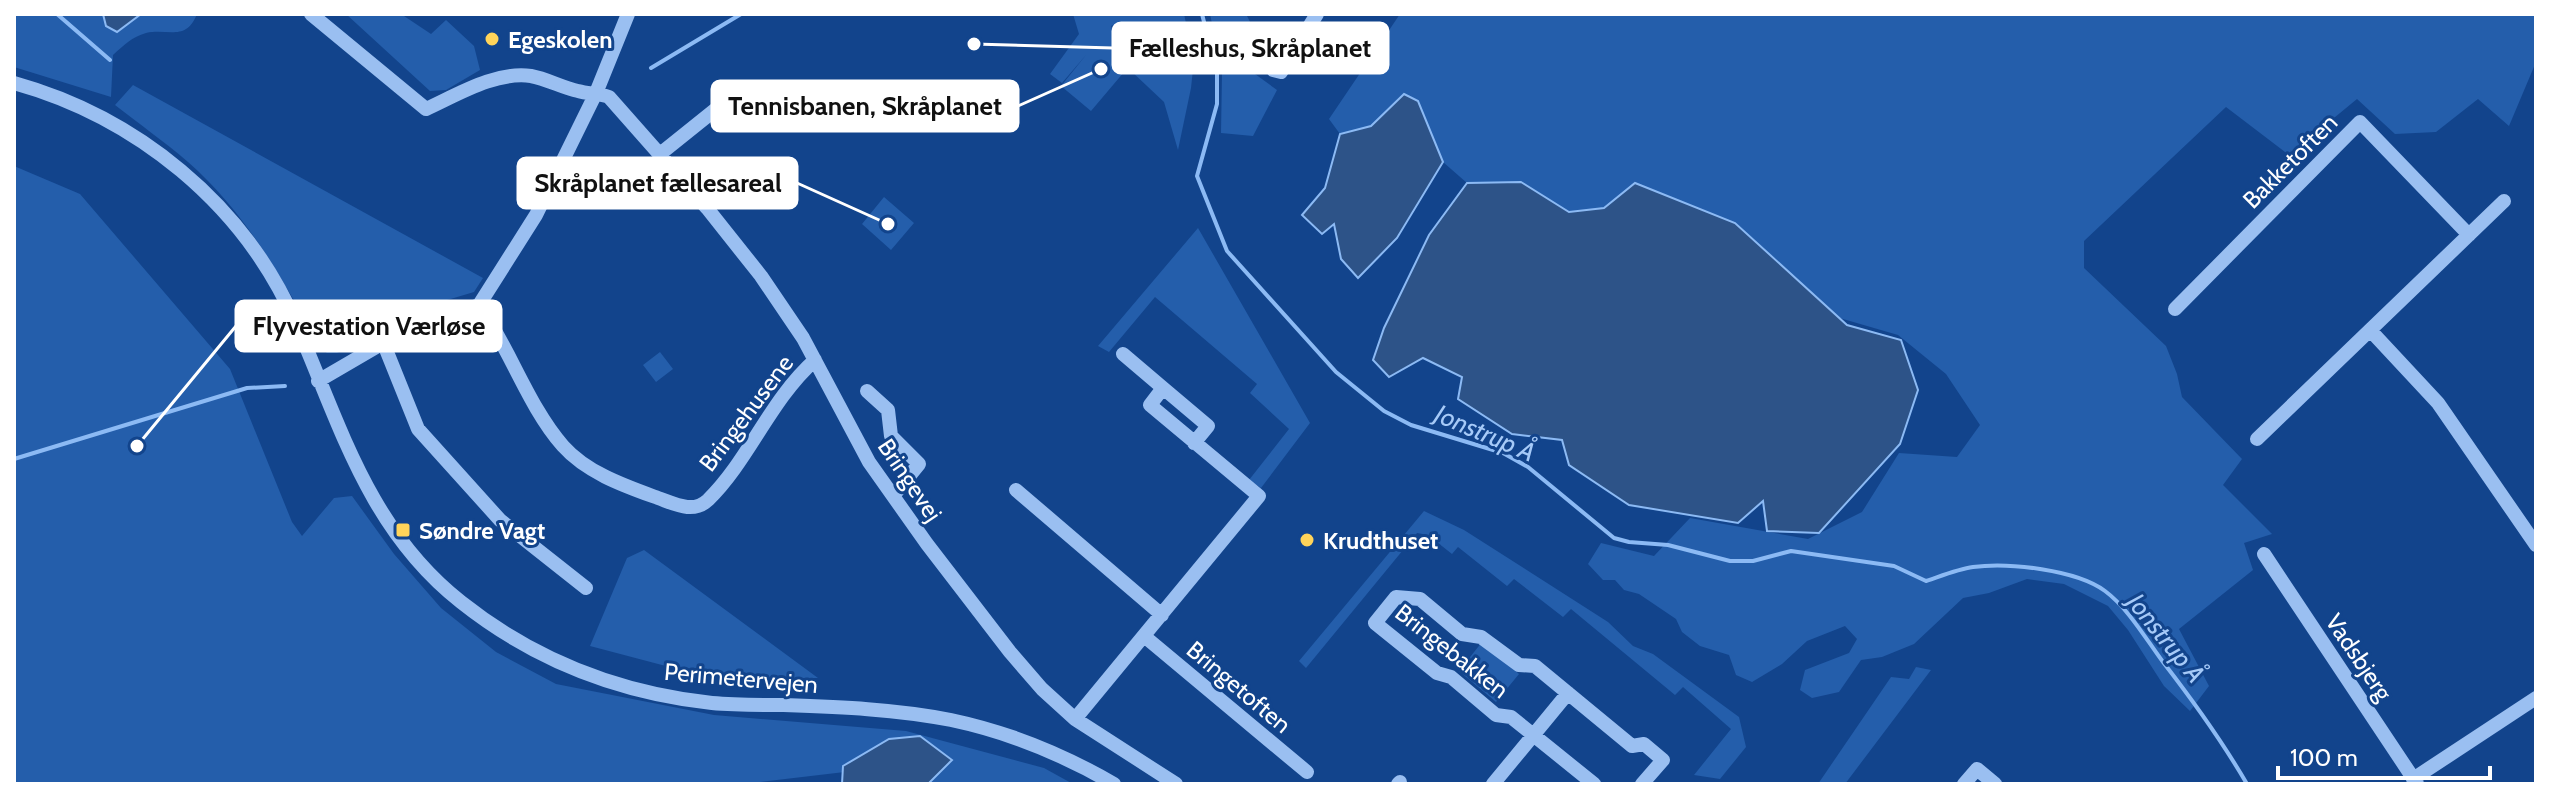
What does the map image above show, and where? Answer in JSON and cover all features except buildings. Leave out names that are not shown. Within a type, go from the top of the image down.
[{"type":"street","points":[[311,14],[426,109],[484,83],[512,76],[532,76],[580,92],[596,93]]},
{"type":"street","points":[[318,381],[383,342],[479,305],[536,215],[596,93],[628,14]]},
{"type":"street","points":[[1273,70],[1281,72],[1317,14]]},
{"type":"street","name":"Perimetervejen","points":[[14,83],[46,92],[108,120],[155,149],[195,181],[265,266],[294,319],[318,381],[375,504],[402,543],[430,575],[496,629],[540,654],[604,681],[658,695],[714,703],[891,711],[951,720],[1002,734],[1058,755],[1114,784]]},
{"type":"street","name":"Bringevej","points":[[596,93],[609,97],[761,276],[815,360],[869,462],[1010,652],[1042,689],[1075,719],[1176,784]]},
{"type":"street","points":[[660,154],[731,97]]},
{"type":"street","name":"Bakketoften","points":[[2175,309],[2360,122],[2469,235]]},
{"type":"street","points":[[2257,439],[2504,201]]},
{"type":"street","name":"Bringehusene","points":[[479,305],[498,332],[544,421],[564,447],[588,467],[625,486],[686,508],[706,503],[784,395],[815,360]]},
{"type":"street","points":[[2370,330],[2438,403],[2536,545]]},
{"type":"street","points":[[383,342],[418,429],[500,520],[586,588]]},
{"type":"street","points":[[1123,354],[1208,426],[1194,443]]},
{"type":"street","points":[[1075,719],[1259,496],[1150,405],[1163,388]]},
{"type":"street","points":[[867,391],[888,410],[891,436],[919,464],[893,496]]},
{"type":"street","points":[[1016,490],[1162,615]]},
{"type":"street","name":"Vadsbjerg","points":[[2264,554],[2415,781]]},
{"type":"street","name":"Bringebakken","points":[[1594,784],[1511,717],[1496,715],[1451,677],[1437,673],[1375,623],[1396,597],[1420,599],[1462,634],[1481,637],[1519,665],[1535,666],[1632,746],[1644,744],[1663,760],[1642,784]]},
{"type":"street","name":"Bringetoften","points":[[1144,636],[1307,772]]},
{"type":"street","points":[[1493,784],[1568,693]]},
{"type":"street","points":[[2415,781],[2536,698]]},
{"type":"street","points":[[1964,784],[1977,769],[1995,784]]},
{"type":"shaded area","points":[[14,14],[197,14],[193,23],[182,31],[146,33],[128,42],[113,55],[111,97],[14,67]]},
{"type":"shaded area","points":[[103,14],[141,14],[117,32],[106,26]]},
{"type":"shaded area","points":[[346,14],[401,14],[431,34],[446,20],[474,46],[480,70],[446,90],[430,91]]},
{"type":"shaded area","points":[[1073,14],[1184,14],[1194,60],[1178,150],[1164,102],[1130,70],[1144,51],[1112,25],[1141,52],[1091,111],[1061,86],[1086,55],[1062,83],[1050,74],[1079,34]]},
{"type":"shaded area","points":[[1210,14],[1246,14],[1266,53],[1255,74],[1277,90],[1253,136],[1221,133],[1222,73]]},
{"type":"shaded area","points":[[1400,14],[2536,14],[2536,62],[2509,126],[2478,99],[2436,132],[2395,134],[2357,99],[2289,155],[2226,107],[2084,241],[2084,268],[2166,346],[2182,397],[2242,459],[2223,485],[2272,534],[2244,543],[2253,570],[2179,629],[2209,686],[2190,711],[2164,686],[2128,630],[2108,606],[2064,584],[2027,579],[1989,593],[1963,598],[1914,644],[1882,657],[1861,660],[1839,692],[1812,698],[1800,690],[1805,670],[1849,653],[1857,639],[1845,626],[1807,641],[1782,664],[1752,682],[1736,675],[1729,655],[1700,646],[1682,632],[1676,619],[1639,594],[1624,590],[1615,580],[1603,580],[1588,564],[1601,543],[1654,556],[1690,518],[1808,539],[1862,512],[1899,453],[1957,457],[1980,425],[1946,374],[1898,335],[1819,312],[1586,210],[1569,212],[1521,182],[1467,183],[1443,162],[1418,101],[1371,126],[1340,134],[1329,119]]},
{"type":"shaded area","points":[[133,85],[483,278],[474,292],[380,320],[377,335],[337,353],[327,353],[319,346],[262,248],[228,203],[188,162],[115,105]]},
{"type":"shaded area","points":[[1404,94],[1418,101],[1443,162],[1397,238],[1358,278],[1341,259],[1334,224],[1322,234],[1302,215],[1325,188],[1340,134],[1371,126]]},
{"type":"shaded area","points":[[14,166],[80,194],[230,369],[292,522],[302,536],[334,498],[352,496],[394,554],[441,608],[496,652],[556,684],[714,715],[906,731],[1044,768],[1073,784],[859,784],[887,767],[744,784],[14,784]]},
{"type":"shaded area","points":[[1521,182],[1569,212],[1604,208],[1635,183],[1735,223],[1847,325],[1901,340],[1918,390],[1900,444],[1819,533],[1767,531],[1763,501],[1738,523],[1629,505],[1569,465],[1562,440],[1512,434],[1458,399],[1462,377],[1423,358],[1389,377],[1373,360],[1384,328],[1429,235],[1467,183]]},
{"type":"shaded area","points":[[884,197],[914,223],[891,250],[862,224]]},
{"type":"shaded area","points":[[1198,228],[1310,423],[1261,488],[1249,480],[1289,429],[1250,393],[1257,384],[1155,297],[1109,352],[1098,346]]},
{"type":"shaded area","points":[[660,352],[673,369],[656,382],[643,365]]},
{"type":"shaded area","points":[[1424,511],[1464,530],[1608,622],[1633,646],[1653,654],[1739,717],[1746,747],[1720,779],[1694,775],[1731,729],[1683,687],[1675,695],[1571,609],[1563,617],[1514,579],[1507,586],[1458,547],[1452,554],[1428,535],[1417,533],[1306,668],[1299,661]]},
{"type":"shaded area","points":[[644,550],[818,678],[715,679],[590,646],[627,558]]},
{"type":"shaded area","points":[[1482,642],[1519,674],[1496,702],[1459,671]]},
{"type":"shaded area","points":[[1916,667],[1931,670],[1845,784],[1818,784],[1891,677],[1909,679]]},
{"type":"shaded area","points":[[920,736],[952,760],[928,784],[842,784],[843,766],[889,739]]},
{"type":"waterway","points":[[57,14],[110,60]]},
{"type":"waterway","name":"Jonstrup Å","points":[[651,68],[741,14]]},
{"type":"waterway","name":"Jonstrup Å","points":[[1202,14],[1217,73],[1217,104],[1197,176],[1227,251],[1336,372],[1384,411],[1411,425],[1503,453],[1528,467],[1614,538],[1629,542],[1668,545],[1730,561],[1753,561],[1791,551],[1894,566],[1926,581],[1967,568],[2004,566],[2042,569],[2093,584],[2113,598],[2136,624],[2228,752],[2247,784]]},
{"type":"waterway","name":"Jonstrup Å","points":[[14,459],[247,388],[285,386]]},
{"type":"place","name":"Egeskolen","points":[[492,39]]},
{"type":"place","name":"Fælleshus, Skråplanet","points":[[974,44]]},
{"type":"place","name":"Tennisbanen, Skråplanet","points":[[1101,69]]},
{"type":"place","name":"Skråplanet fællesareal","points":[[888,224]]},
{"type":"place","name":"Flyvestation Værløse","points":[[137,446]]},
{"type":"place","name":"Søndre Vagt","points":[[403,530]]},
{"type":"place","name":"Krudthuset","points":[[1307,540]]}]
